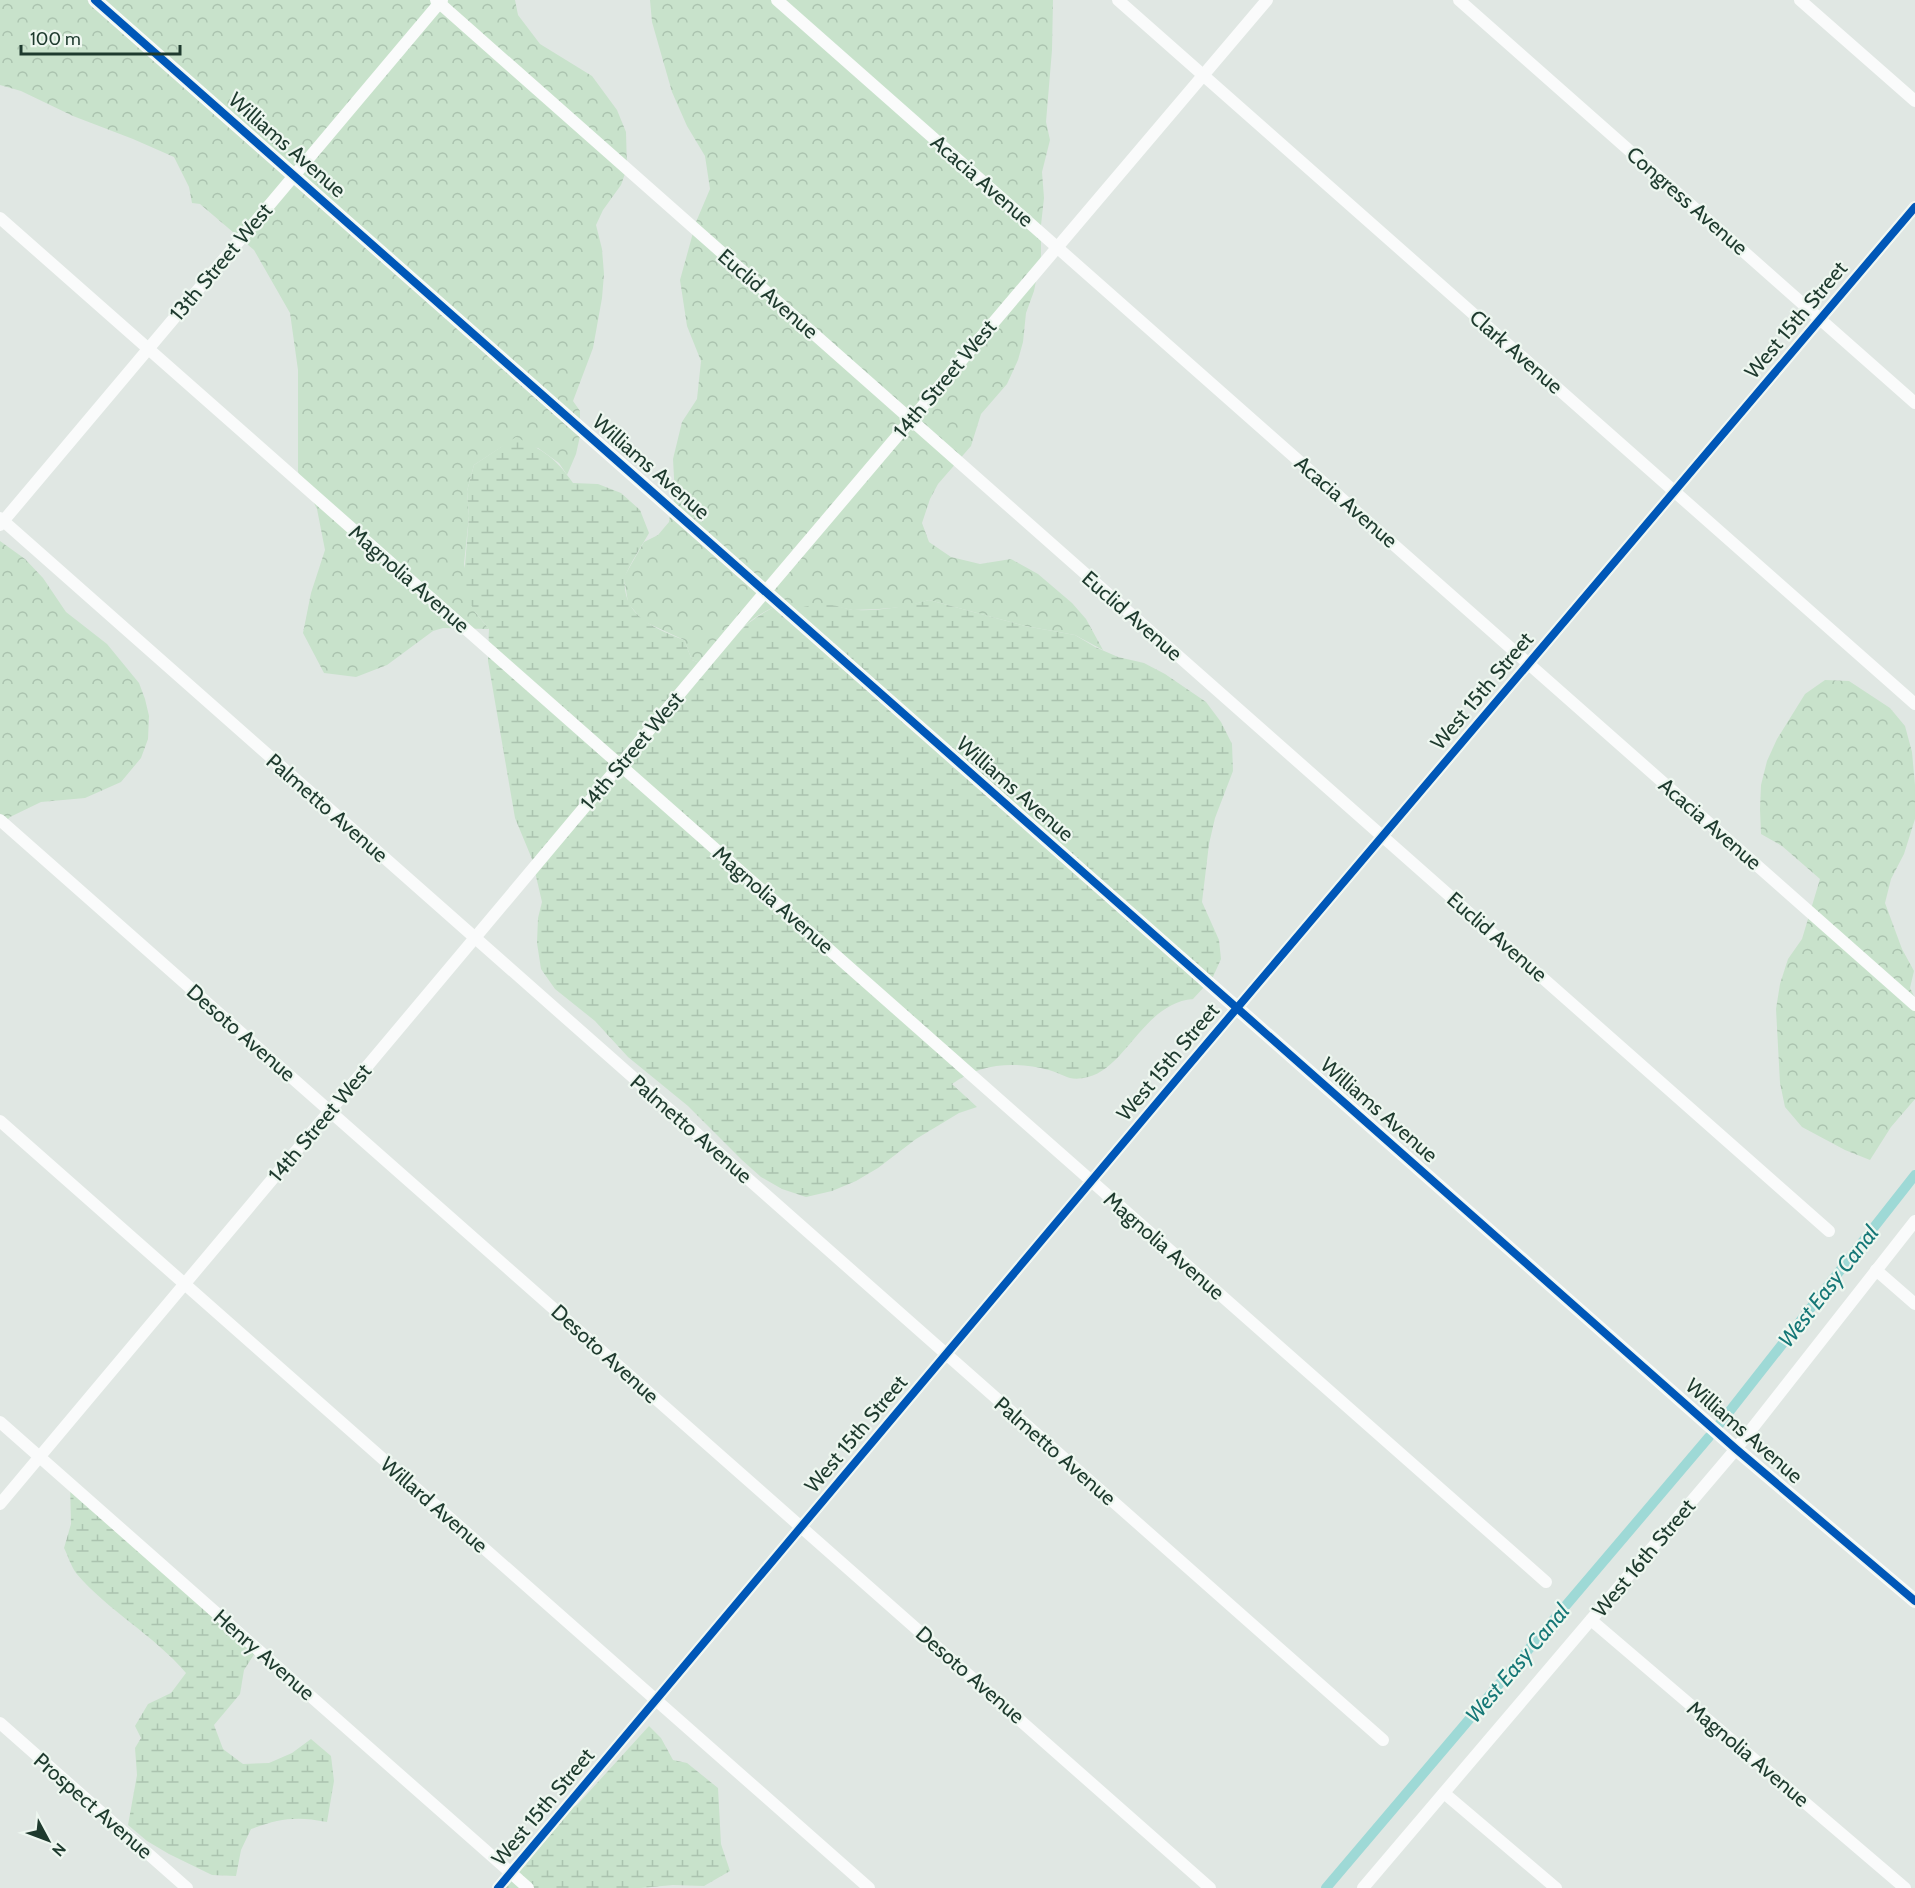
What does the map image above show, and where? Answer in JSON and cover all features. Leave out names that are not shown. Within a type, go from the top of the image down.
[{"type":"street","name":"Williams Avenue","points":[[95,0],[1736,1449],[1915,1601]]},
{"type":"street","name":"Acacia Avenue","points":[[777,0],[1915,1005]]},
{"type":"street","name":"Clark Avenue","points":[[1118,0],[1915,704]]},
{"type":"street","name":"14th Street West","points":[[0,1504],[765,592],[1267,0]]},
{"type":"street","name":"Congress Avenue","points":[[1459,0],[1915,403]]},
{"type":"street","points":[[1800,0],[1915,101]]},
{"type":"street","name":"13th Street West","points":[[1,521],[294,176],[439,1]]},
{"type":"street","name":"Euclid Avenue","points":[[439,1],[1829,1231]]},
{"type":"street","name":"West 15th Street","points":[[498,1888],[1237,1008],[1915,207]]},
{"type":"street","name":"Magnolia Avenue","points":[[0,218],[1546,1582]]},
{"type":"street","name":"Palmetto Avenue","points":[[1,521],[1383,1740]]},
{"type":"street","name":"Desoto Avenue","points":[[0,820],[1210,1888]]},
{"type":"street","name":"Willard Avenue","points":[[0,1121],[869,1888]]},
{"type":"street","name":"West 16th Street","points":[[1363,1888],[1736,1449],[1915,1221]]},
{"type":"street","points":[[1876,1270],[1915,1304]]},
{"type":"street","name":"Henry Avenue","points":[[0,1422],[528,1888]]},
{"type":"street","name":"Magnolia Avenue","points":[[1591,1620],[1905,1888]]},
{"type":"street","name":"Prospect Avenue","points":[[0,1723],[187,1888]]},
{"type":"street","points":[[1444,1793],[1556,1888]]},
{"type":"green space","points":[[0,0],[87,0],[580,436],[576,454],[567,475],[559,463],[538,448],[503,446],[474,465],[467,491],[469,516],[464,564],[475,612],[489,629],[443,628],[433,631],[387,665],[356,677],[324,673],[303,633],[311,593],[325,550],[317,509],[298,472],[298,370],[290,313],[254,250],[200,204],[192,203],[189,187],[174,157],[73,116],[21,91],[0,85]]},
{"type":"green space","points":[[103,0],[515,0],[518,15],[540,44],[592,76],[617,110],[626,132],[627,168],[621,185],[603,210],[596,225],[602,249],[604,274],[593,348],[573,401],[580,411],[580,421]]},
{"type":"green space","points":[[650,0],[1053,0],[1052,50],[1046,122],[1050,140],[1042,172],[1044,198],[1041,256],[1034,291],[1026,313],[1023,342],[1007,384],[981,414],[971,446],[938,484],[922,523],[929,542],[951,557],[980,564],[1011,559],[1038,574],[1072,603],[1086,619],[1103,650],[1075,635],[1025,626],[929,600],[904,607],[879,609],[853,610],[828,605],[794,610],[673,503],[675,496],[673,459],[682,422],[697,399],[701,361],[687,326],[680,280],[696,222],[710,189],[705,156],[687,126],[672,92],[652,22]]},
{"type":"green space","points":[[516,437],[548,455],[573,483],[598,484],[621,493],[640,510],[649,533],[626,575],[625,591],[629,602],[642,619],[684,640],[692,660],[708,663],[714,660],[744,627],[774,607],[1204,987],[1193,999],[1176,1003],[1161,1012],[1148,1023],[1114,1062],[1088,1077],[1072,1078],[1036,1067],[1011,1065],[986,1068],[963,1077],[952,1084],[977,1107],[959,1113],[916,1139],[878,1168],[856,1181],[832,1191],[806,1197],[782,1189],[761,1177],[688,1106],[628,1057],[595,1021],[555,989],[541,969],[537,943],[538,918],[542,902],[532,859],[515,818],[488,661],[489,629],[475,612],[463,589],[469,516],[467,491],[474,465]]},
{"type":"green space","points":[[670,515],[774,607],[749,622],[714,660],[708,663],[692,660],[684,640],[643,621],[628,603],[624,577],[644,542],[658,535],[669,522]]},
{"type":"green space","points":[[0,541],[25,559],[43,578],[66,612],[107,644],[139,683],[149,716],[148,739],[141,758],[121,782],[85,798],[41,802],[10,817],[0,827]]},
{"type":"green space","points":[[929,600],[1025,626],[1075,635],[1118,657],[1144,663],[1165,674],[1206,702],[1221,722],[1232,744],[1233,771],[1215,818],[1209,844],[1202,902],[1219,940],[1221,959],[1212,979],[794,610],[822,604],[854,610],[873,610],[901,607]]},
{"type":"green space","points":[[1825,680],[1849,681],[1890,708],[1905,726],[1912,752],[1915,819],[1904,854],[1891,879],[1885,903],[1902,949],[1914,971],[1910,988],[1915,998],[1915,1099],[1891,1127],[1870,1160],[1845,1150],[1802,1127],[1785,1107],[1780,1083],[1776,1009],[1780,984],[1788,959],[1802,939],[1820,879],[1782,846],[1761,834],[1761,785],[1767,761],[1777,739],[1805,694]]},
{"type":"green space","points":[[70,1482],[257,1650],[244,1670],[240,1694],[214,1725],[223,1749],[243,1764],[269,1763],[292,1753],[311,1739],[331,1756],[334,1781],[327,1822],[289,1819],[251,1829],[241,1850],[236,1876],[212,1875],[147,1841],[128,1825],[137,1775],[135,1748],[141,1738],[135,1726],[148,1704],[171,1693],[186,1673],[160,1647],[102,1599],[74,1570],[64,1548],[71,1524]]},
{"type":"green space","points":[[649,1726],[661,1738],[673,1760],[687,1763],[718,1788],[721,1844],[730,1871],[704,1886],[502,1888],[571,1808],[577,1805]]},
{"type":"waterway","name":"West Easy Canal","points":[[1718,1426],[1915,1175]]},
{"type":"waterway","name":"West Easy Canal","points":[[1326,1888],[1709,1437]]},
{"type":"cycle path","points":[[95,0],[1736,1449],[1915,1601]]},
{"type":"cycle path","points":[[498,1888],[1182,1073],[1915,207]]}]
